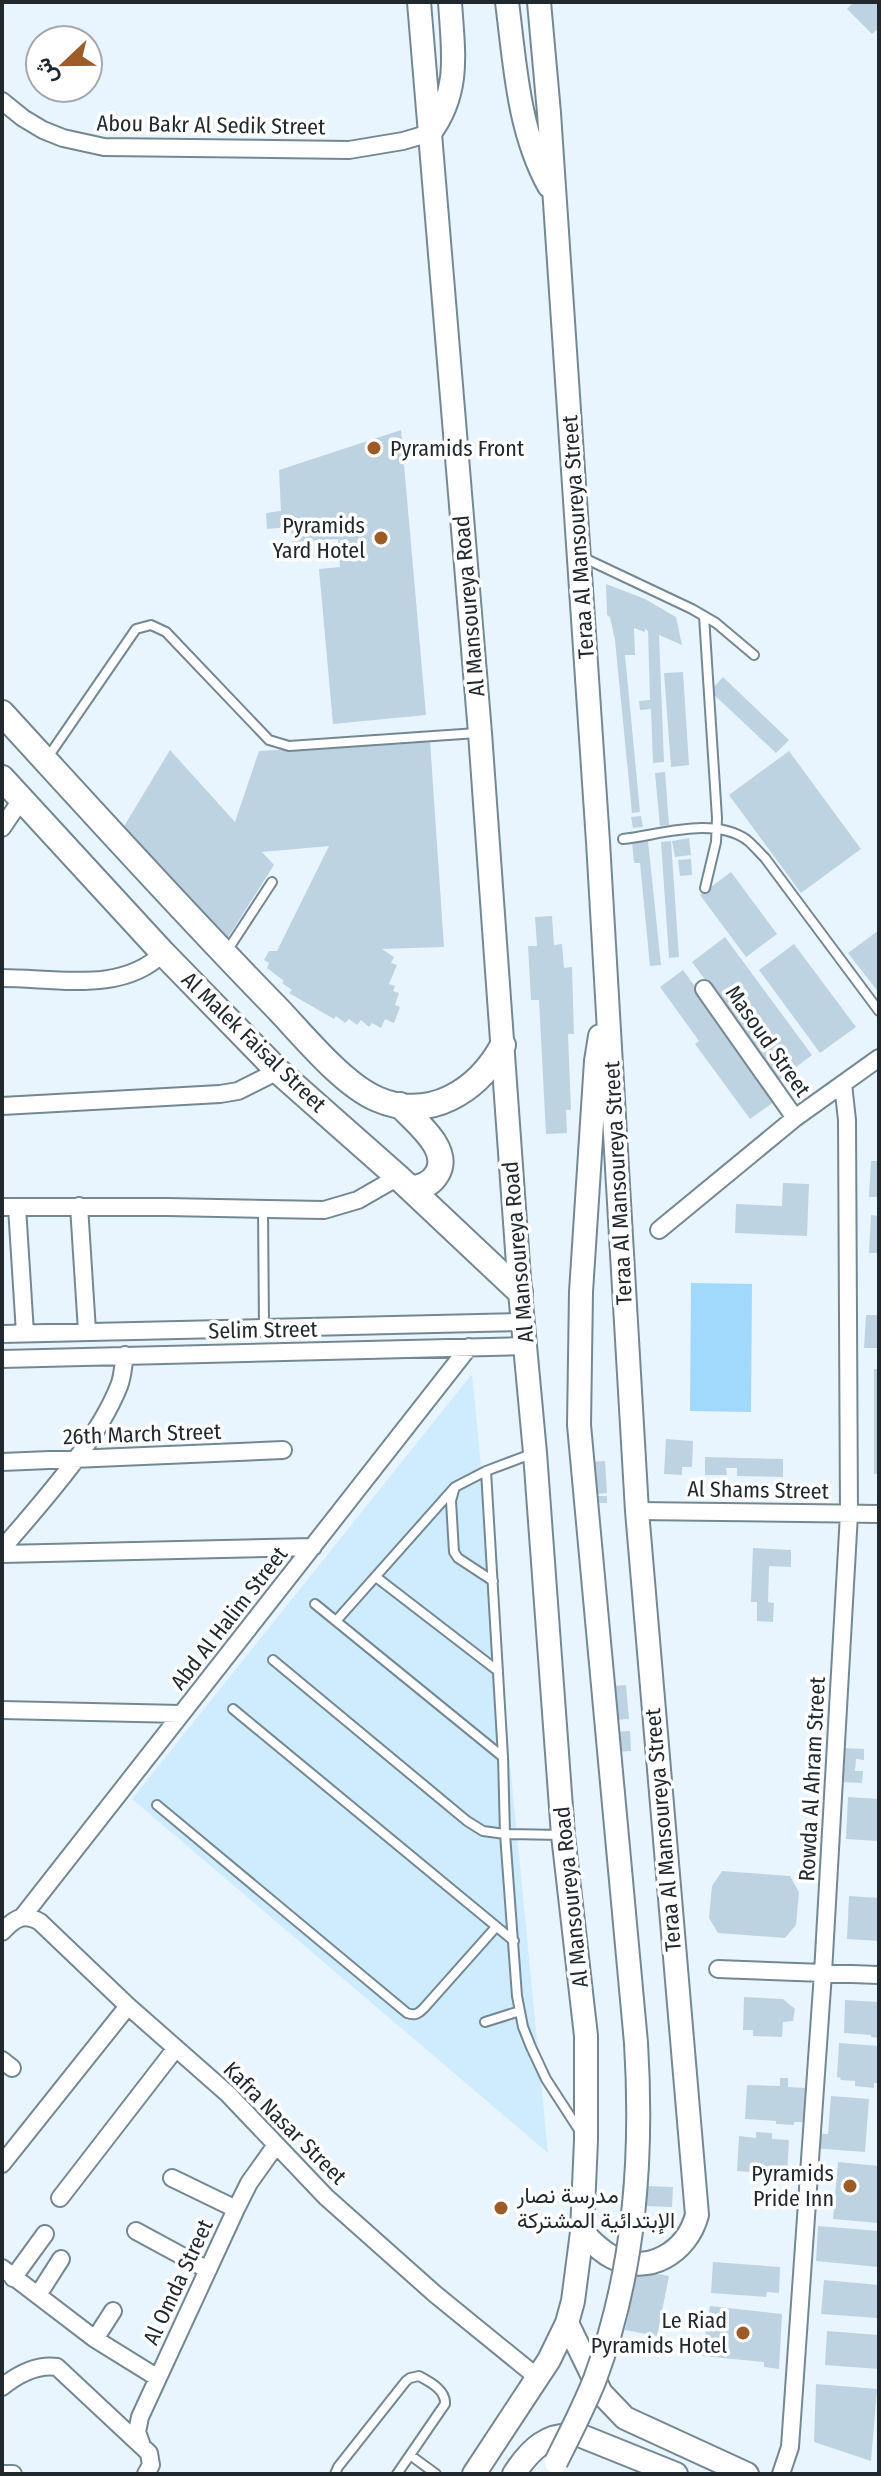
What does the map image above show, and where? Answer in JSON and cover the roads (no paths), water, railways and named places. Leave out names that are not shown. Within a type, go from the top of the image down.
[{"type":"main road","name":"Al Mansoureya Road","points":[[419,2],[480,733],[563,1835],[586,2036],[582,2232],[578,2278],[567,2323],[559,2342],[474,2474]]},
{"type":"main road","points":[[430,133],[446,107],[453,79],[450,2]]},
{"type":"main road","points":[[507,2],[524,123],[555,198]]},
{"type":"main road","name":"Teraa Al Mansoureya Street","points":[[539,2],[546,63],[579,556],[637,1511],[697,2215],[680,2247],[660,2260],[648,2263],[613,2257],[582,2232]]},
{"type":"main road","name":"Al Malek Faisal Street","points":[[2,713],[225,955],[360,1090],[379,1100],[400,1105],[432,1104],[462,1093],[479,1080],[493,1064],[503,1045]]},
{"type":"main road","name":"Al Malek Faisal Street","points":[[2,778],[163,953],[278,1071],[404,1182],[520,1292]]},
{"type":"main road","points":[[548,2474],[576,2421],[609,2337],[628,2255],[639,2128],[636,2043],[579,1425],[581,1292],[596,1061],[608,1007]]},
{"type":"main road","points":[[400,1105],[434,1142],[440,1155],[439,1170],[431,1182],[424,1186],[404,1182]]},
{"type":"main road","points":[[567,2323],[601,2393],[625,2418],[747,2474]]},
{"type":"main road","points":[[514,2474],[536,2445],[567,2434],[579,2435],[642,2468],[676,2474]]},
{"type":"street","name":"Abou Bakr Al Sedik Street","points":[[2,101],[43,130],[73,141],[104,147],[349,150],[430,133]]},
{"type":"street","points":[[2,828],[21,800]]},
{"type":"street","points":[[2,978],[111,981],[151,965],[163,953]]},
{"type":"street","name":"Masoud Street","points":[[704,989],[795,1118]]},
{"type":"street","points":[[659,1230],[795,1118],[879,1058]]},
{"type":"street","points":[[2,1106],[220,1094],[238,1091],[278,1071]]},
{"type":"street","name":"Rowda Al Ahram Street","points":[[781,2474],[790,2447],[823,1973],[849,1514],[847,1136],[843,1084]]},
{"type":"street","points":[[25,1333],[9,1207],[324,1210],[404,1182]]},
{"type":"street","points":[[79,1206],[87,1331]]},
{"type":"street","name":"Selim Street","points":[[2,1334],[524,1322]]},
{"type":"street","name":"Selim Street","points":[[2,1359],[526,1346]]},
{"type":"street","name":"Abd Al Halim Street","points":[[23,1916],[469,1347]]},
{"type":"street","points":[[2,1551],[55,1485],[111,1402],[120,1382],[125,1355]]},
{"type":"street","name":"26th March Street","points":[[2,1462],[283,1450]]},
{"type":"street","name":"Al Shams Street","points":[[637,1511],[879,1514]]},
{"type":"street","points":[[2,1551],[313,1547]]},
{"type":"street","points":[[2,1710],[181,1714]]},
{"type":"street","points":[[2,1932],[23,1916]]},
{"type":"street","name":"Kafra Nasar Street","points":[[23,1916],[40,1922],[128,2006],[228,2094],[326,2197],[424,2284],[537,2377]]},
{"type":"street","points":[[718,1969],[879,1975]]},
{"type":"street","points":[[2,2164],[128,2006]]},
{"type":"street","points":[[60,2198],[176,2048]]},
{"type":"street","name":"Al Omda Street","points":[[146,2474],[152,2459],[137,2432],[140,2417],[249,2183],[276,2145]]},
{"type":"street","points":[[172,2178],[236,2209]]},
{"type":"street","points":[[136,2231],[208,2270]]},
{"type":"street","points":[[45,2234],[8,2273],[95,2339],[158,2378]]},
{"type":"street","points":[[38,2295],[61,2259]]},
{"type":"street","points":[[95,2339],[113,2311]]},
{"type":"street","points":[[2,2387],[40,2367],[57,2367],[141,2443]]},
{"type":"street","points":[[4,2474],[13,2474]]},
{"type":"lane","points":[[579,556],[680,602],[704,616],[754,655]]},
{"type":"lane","points":[[704,616],[717,830],[705,888]]},
{"type":"lane","points":[[46,761],[136,629],[151,625],[166,632],[269,740],[289,746],[480,733]]},
{"type":"lane","points":[[623,839],[702,829],[733,833],[746,840],[765,858],[879,1011]]},
{"type":"lane","points":[[225,955],[272,882]]},
{"type":"lane","points":[[263,1209],[264,1327]]},
{"type":"lane","points":[[336,1621],[455,1487],[486,1471],[535,1453]]},
{"type":"lane","points":[[486,1471],[505,1834],[520,2011],[531,2047],[546,2079],[586,2140]]},
{"type":"lane","points":[[455,1487],[451,1501],[452,1548],[458,1558],[493,1581]]},
{"type":"lane","points":[[376,1577],[498,1671]]},
{"type":"lane","points":[[315,1604],[503,1757]]},
{"type":"lane","points":[[273,1660],[483,1831],[563,1835]]},
{"type":"lane","points":[[233,1709],[514,1941]]},
{"type":"lane","points":[[157,1805],[407,2013],[418,2014],[496,1927]]},
{"type":"lane","points":[[485,2022],[520,2011]]},
{"type":"lane","points":[[335,2474],[406,2381],[419,2376],[441,2391],[445,2404],[397,2474]]},
{"type":"lane","points":[[410,2455],[436,2474]]},
{"type":"place","name":"Pyramids Front","points":[[374,448]]},
{"type":"place","name":"Pyramids Yard Hotel","points":[[381,538]]},
{"type":"place","name":"Pyramids Pride Inn","points":[[850,2186]]},
{"type":"place","name":"مدرسة نصار الإبتدائية المشتركة","points":[[501,2208]]},
{"type":"place","name":"Le Riad Pyramids Hotel","points":[[743,2333]]}]
